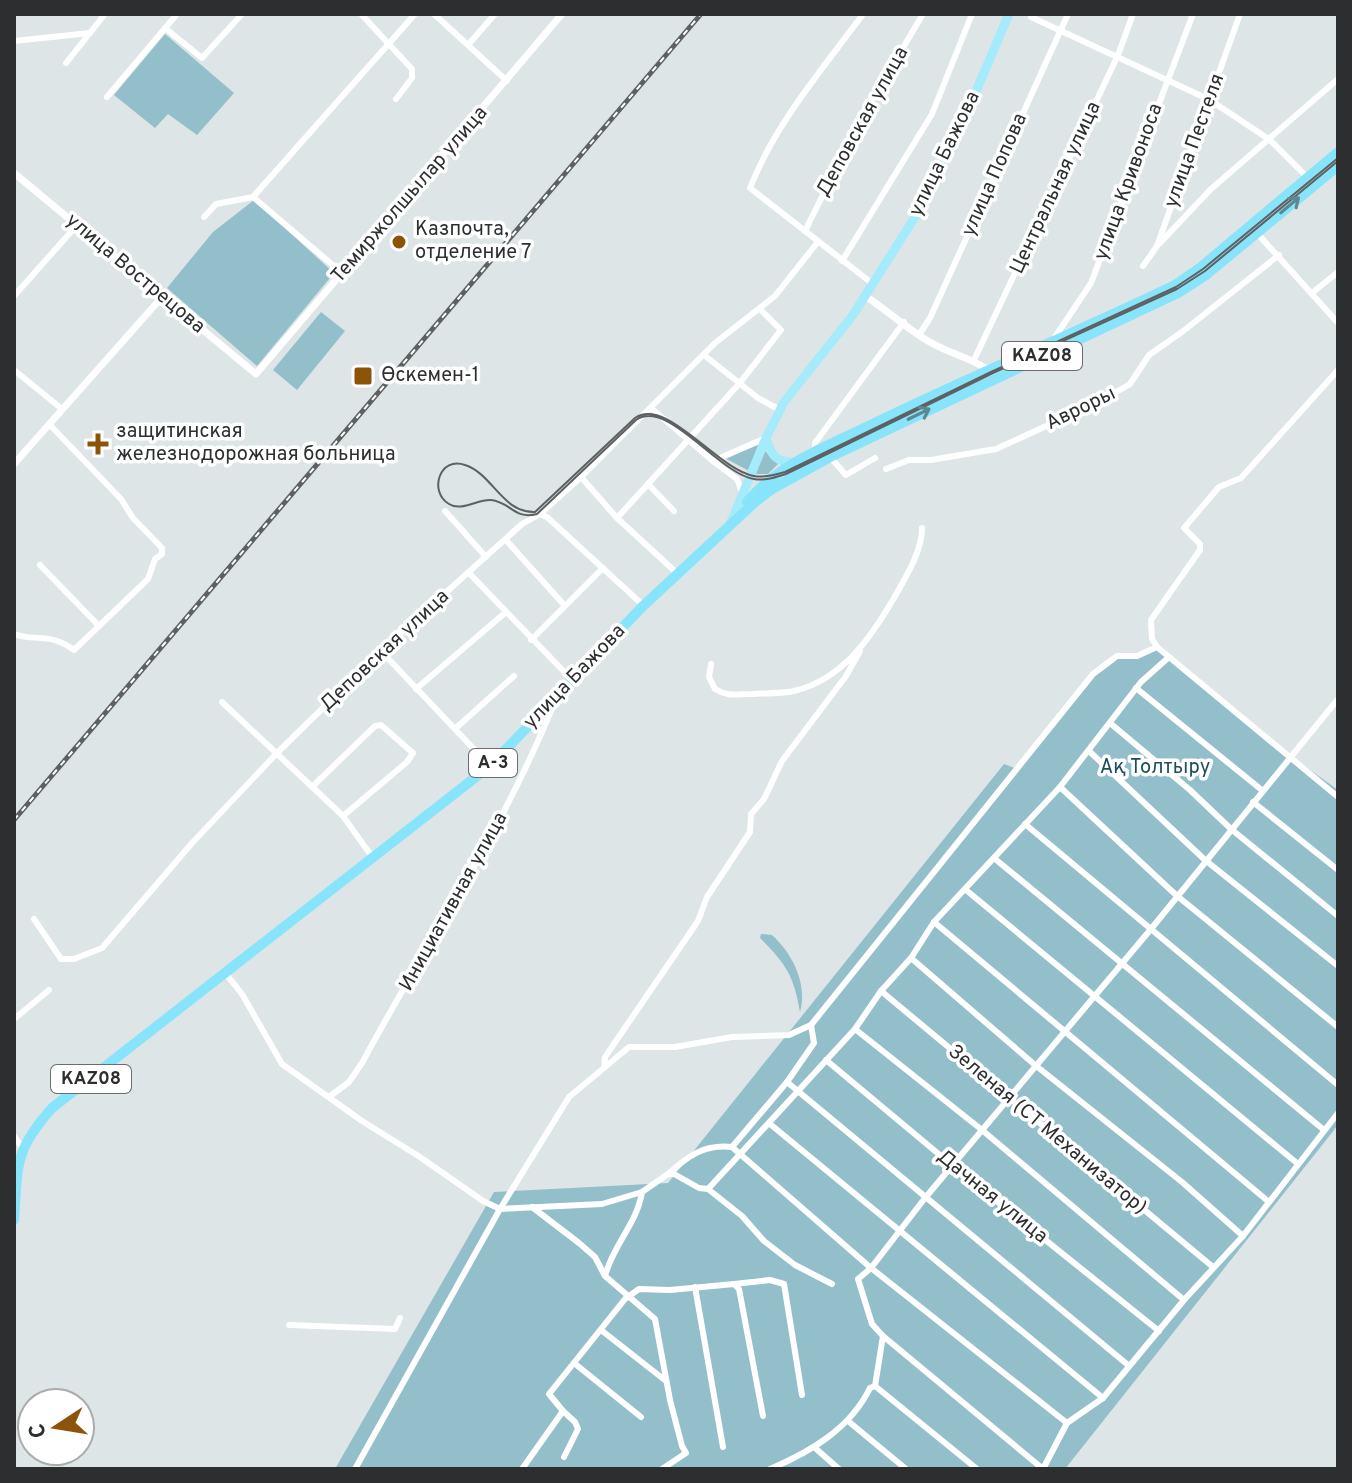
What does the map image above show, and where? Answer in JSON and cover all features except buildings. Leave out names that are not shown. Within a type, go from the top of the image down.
[{"type":"highway","points":[[731,522],[772,476],[815,452],[987,369],[1053,346],[1175,285],[1201,267],[1338,152]]},
{"type":"highway","name":"KAZ08","points":[[731,522],[772,489],[830,457],[997,377],[1053,346],[1178,293],[1206,275],[1338,166]]},
{"type":"highway","name":"улица Бажова","points":[[14,1220],[17,1168],[22,1147],[52,1108],[490,766],[644,606],[731,522]]},
{"type":"main road","name":"улица Бажова","points":[[731,522],[780,410],[865,296],[915,217],[954,143],[1009,14]]},
{"type":"main road","points":[[766,438],[776,458],[783,463],[795,463]]},
{"type":"street","points":[[66,63],[102,17],[92,14]]},
{"type":"street","points":[[107,97],[177,14]]},
{"type":"street","points":[[165,28],[202,58],[242,14]]},
{"type":"street","points":[[361,14],[412,69],[412,78],[396,99]]},
{"type":"street","points":[[204,217],[216,204],[253,197],[415,14]]},
{"type":"street","points":[[434,14],[507,81]]},
{"type":"street","points":[[468,45],[495,14]]},
{"type":"street","name":"Темиржолшылар улица","points":[[256,374],[562,14]]},
{"type":"street","points":[[863,14],[814,75],[760,163],[750,188],[873,284]]},
{"type":"street","name":"Деповская улица","points":[[805,231],[860,120],[923,14]]},
{"type":"street","points":[[842,261],[932,114],[972,14]]},
{"type":"street","name":"улица Попова","points":[[919,335],[930,318],[1068,14]]},
{"type":"street","name":"Центральная улица","points":[[974,360],[1118,55],[1133,14]]},
{"type":"street","name":"улица Кривоноса","points":[[1053,346],[1091,283],[1193,14]]},
{"type":"street","name":"улица Пестеля","points":[[1143,266],[1157,246],[1240,14]]},
{"type":"street","points":[[1031,17],[1210,100],[1270,140],[1307,177]]},
{"type":"street","points":[[14,41],[90,33]]},
{"type":"street","points":[[1157,246],[1211,189],[1338,79]]},
{"type":"street","name":"улица Вострецова","points":[[14,173],[256,374]]},
{"type":"street","points":[[253,197],[342,273]]},
{"type":"street","points":[[14,296],[77,225]]},
{"type":"street","points":[[1249,225],[1338,323]]},
{"type":"street","name":"Деповская улица","points":[[34,919],[61,959],[74,959],[102,948],[277,753],[381,651],[531,517],[540,514],[581,477],[704,355],[761,310],[817,243]]},
{"type":"street","name":"Авроры","points":[[886,469],[909,460],[931,460],[996,449],[1099,402],[1130,384],[1149,355],[1279,255]]},
{"type":"street","points":[[1312,293],[1338,272]]},
{"type":"street","points":[[865,296],[919,335],[949,352],[974,360],[997,377]]},
{"type":"street","points":[[14,464],[162,297]]},
{"type":"street","points":[[617,518],[739,384],[781,330],[761,310]]},
{"type":"street","points":[[815,452],[815,443],[904,322]]},
{"type":"street","points":[[704,355],[739,384],[780,410]]},
{"type":"street","points":[[14,370],[62,409]]},
{"type":"street","points":[[1338,370],[1241,478],[1219,487],[1184,528],[1200,544],[1200,550],[1151,620],[1152,639],[1157,647],[1338,797]]},
{"type":"street","points":[[651,408],[737,479],[742,494]]},
{"type":"street","points":[[14,634],[64,642],[74,650],[148,579],[155,559],[162,554],[162,548],[133,518],[121,499],[49,424]]},
{"type":"street","points":[[713,461],[766,438]]},
{"type":"street","points":[[830,457],[846,475],[875,458]]},
{"type":"street","points":[[581,477],[617,518],[679,575]]},
{"type":"street","points":[[648,484],[674,511]]},
{"type":"street","points":[[445,511],[486,557]]},
{"type":"street","points":[[540,514],[644,606]]},
{"type":"street","points":[[604,1068],[605,1057],[685,943],[707,897],[750,832],[751,814],[764,799],[782,761],[846,676],[904,580],[922,541],[922,528]]},
{"type":"street","points":[[506,540],[565,606]]},
{"type":"street","points":[[40,565],[99,626]]},
{"type":"street","points":[[531,640],[603,568]]},
{"type":"street","points":[[469,573],[572,680]]},
{"type":"street","points":[[416,689],[506,612]]},
{"type":"street","points":[[355,1469],[500,1209],[569,1097],[629,1047],[675,1047],[732,1037],[789,1035],[811,1025],[1093,674],[1117,656],[1137,656],[1157,647]]},
{"type":"street","points":[[381,651],[490,766]]},
{"type":"street","points":[[711,664],[711,683],[722,694],[766,694],[805,688],[860,651]]},
{"type":"street","points":[[708,1189],[855,1029],[881,991],[911,958],[934,922],[1060,787],[1136,688],[1169,657]]},
{"type":"street","points":[[456,728],[514,676]]},
{"type":"street","points":[[1136,688],[1263,791]]},
{"type":"street","name":"Инициативная улица","points":[[329,1097],[349,1082],[362,1063],[471,876],[536,749],[558,694]]},
{"type":"street","points":[[1338,699],[1151,929],[925,1198],[871,1268],[858,1279],[872,1324],[1043,1469],[1067,1423],[1103,1398],[1184,1300],[1243,1236],[1338,1113]]},
{"type":"street","points":[[222,702],[343,816],[373,858]]},
{"type":"street","points":[[1110,723],[1231,829],[1338,916]]},
{"type":"street","points":[[313,786],[375,726],[381,725],[413,753],[407,762],[343,816]]},
{"type":"street","points":[[1089,751],[1205,860],[1338,966]]},
{"type":"street","points":[[1060,787],[1176,895],[1338,1027]]},
{"type":"street","points":[[1253,802],[1338,870]]},
{"type":"street","points":[[1025,824],[1338,1085]]},
{"type":"street","points":[[994,858],[1324,1130]]},
{"type":"street","points":[[966,890],[1298,1164]]},
{"type":"street","points":[[934,922],[1269,1202]]},
{"type":"street","points":[[911,958],[1035,1065],[1182,1182],[1243,1236]]},
{"type":"street","points":[[226,974],[242,994],[282,1064],[483,1201],[500,1209],[602,1204],[642,1192],[690,1155],[719,1146],[732,1147],[871,1268],[1067,1423]]},
{"type":"street","points":[[14,1019],[49,990]]},
{"type":"street","name":"Зеленая (СТ Механизатор)","points":[[881,991],[1213,1267]]},
{"type":"street","points":[[732,1147],[787,1082],[814,1043],[811,1025]]},
{"type":"street","points":[[855,1029],[982,1130],[1184,1300]]},
{"type":"street","name":"Дачная улица","points":[[826,1060],[1159,1331]]},
{"type":"street","points":[[787,1082],[1128,1365]]},
{"type":"street","points":[[770,1124],[1103,1398]]},
{"type":"street","points":[[14,1136],[22,1147]]},
{"type":"street","points":[[668,1174],[708,1189],[795,1265],[832,1284]]},
{"type":"street","points":[[605,1276],[612,1254],[629,1231],[642,1192]]},
{"type":"street","points":[[532,1207],[595,1257],[605,1276],[655,1319],[666,1381],[686,1453],[662,1469]]},
{"type":"street","points":[[564,1457],[578,1429],[549,1394],[629,1295],[639,1289],[770,1280],[784,1284],[802,1395]]},
{"type":"street","points":[[734,1284],[739,1289],[763,1416]]},
{"type":"street","points":[[695,1287],[723,1447]]},
{"type":"street","points":[[289,1325],[395,1329],[400,1318]]},
{"type":"street","points":[[601,1330],[666,1381]]},
{"type":"street","points":[[875,1386],[883,1336]]},
{"type":"street","points":[[574,1363],[641,1417]]},
{"type":"street","points":[[772,1469],[814,1447],[848,1421],[870,1388],[875,1386]]},
{"type":"street","points":[[875,1386],[977,1469]]},
{"type":"street","points":[[522,1469],[563,1411]]},
{"type":"street","points":[[848,1421],[906,1469]]},
{"type":"street","points":[[814,1447],[839,1469]]},
{"type":"green space","points":[[165,34],[234,93],[197,135],[168,114],[155,128],[114,95]]},
{"type":"green space","points":[[254,200],[334,273],[257,366],[167,288],[213,232]]},
{"type":"green space","points":[[321,312],[345,331],[297,390],[273,370]]},
{"type":"green space","points":[[760,440],[749,471],[723,457]]},
{"type":"green space","points":[[764,450],[778,464],[768,474],[756,474]]},
{"type":"green space","name":"Ақ Толтыру","points":[[1157,647],[1291,756],[1338,790],[1338,1125],[1065,1469],[335,1469],[494,1192],[668,1183],[1004,764],[1017,769],[1093,674],[1117,656],[1137,656]]},
{"type":"green space","points":[[761,934],[772,935],[792,960],[802,991],[800,1012],[788,971],[760,938]]},
{"type":"tram line","points":[[1338,158],[1203,269],[1176,287],[991,372],[785,472],[762,477],[740,471],[677,425],[662,417],[648,414],[635,418],[535,512],[514,506],[483,476],[465,465],[449,465],[443,470],[439,491],[454,506],[491,500],[523,515],[537,514],[636,420],[649,416],[663,419],[678,428],[740,474],[754,479],[786,474],[993,373],[1177,289],[1205,271],[1338,161]]},
{"type":"railway","points":[[14,820],[701,14]]},
{"type":"place","name":"Казпочта, отделение 7","points":[[399,242]]},
{"type":"place","name":"Өскемен-1","points":[[363,376]]},
{"type":"place","name":"защитинская железнодорожная больница","points":[[98,444]]}]
